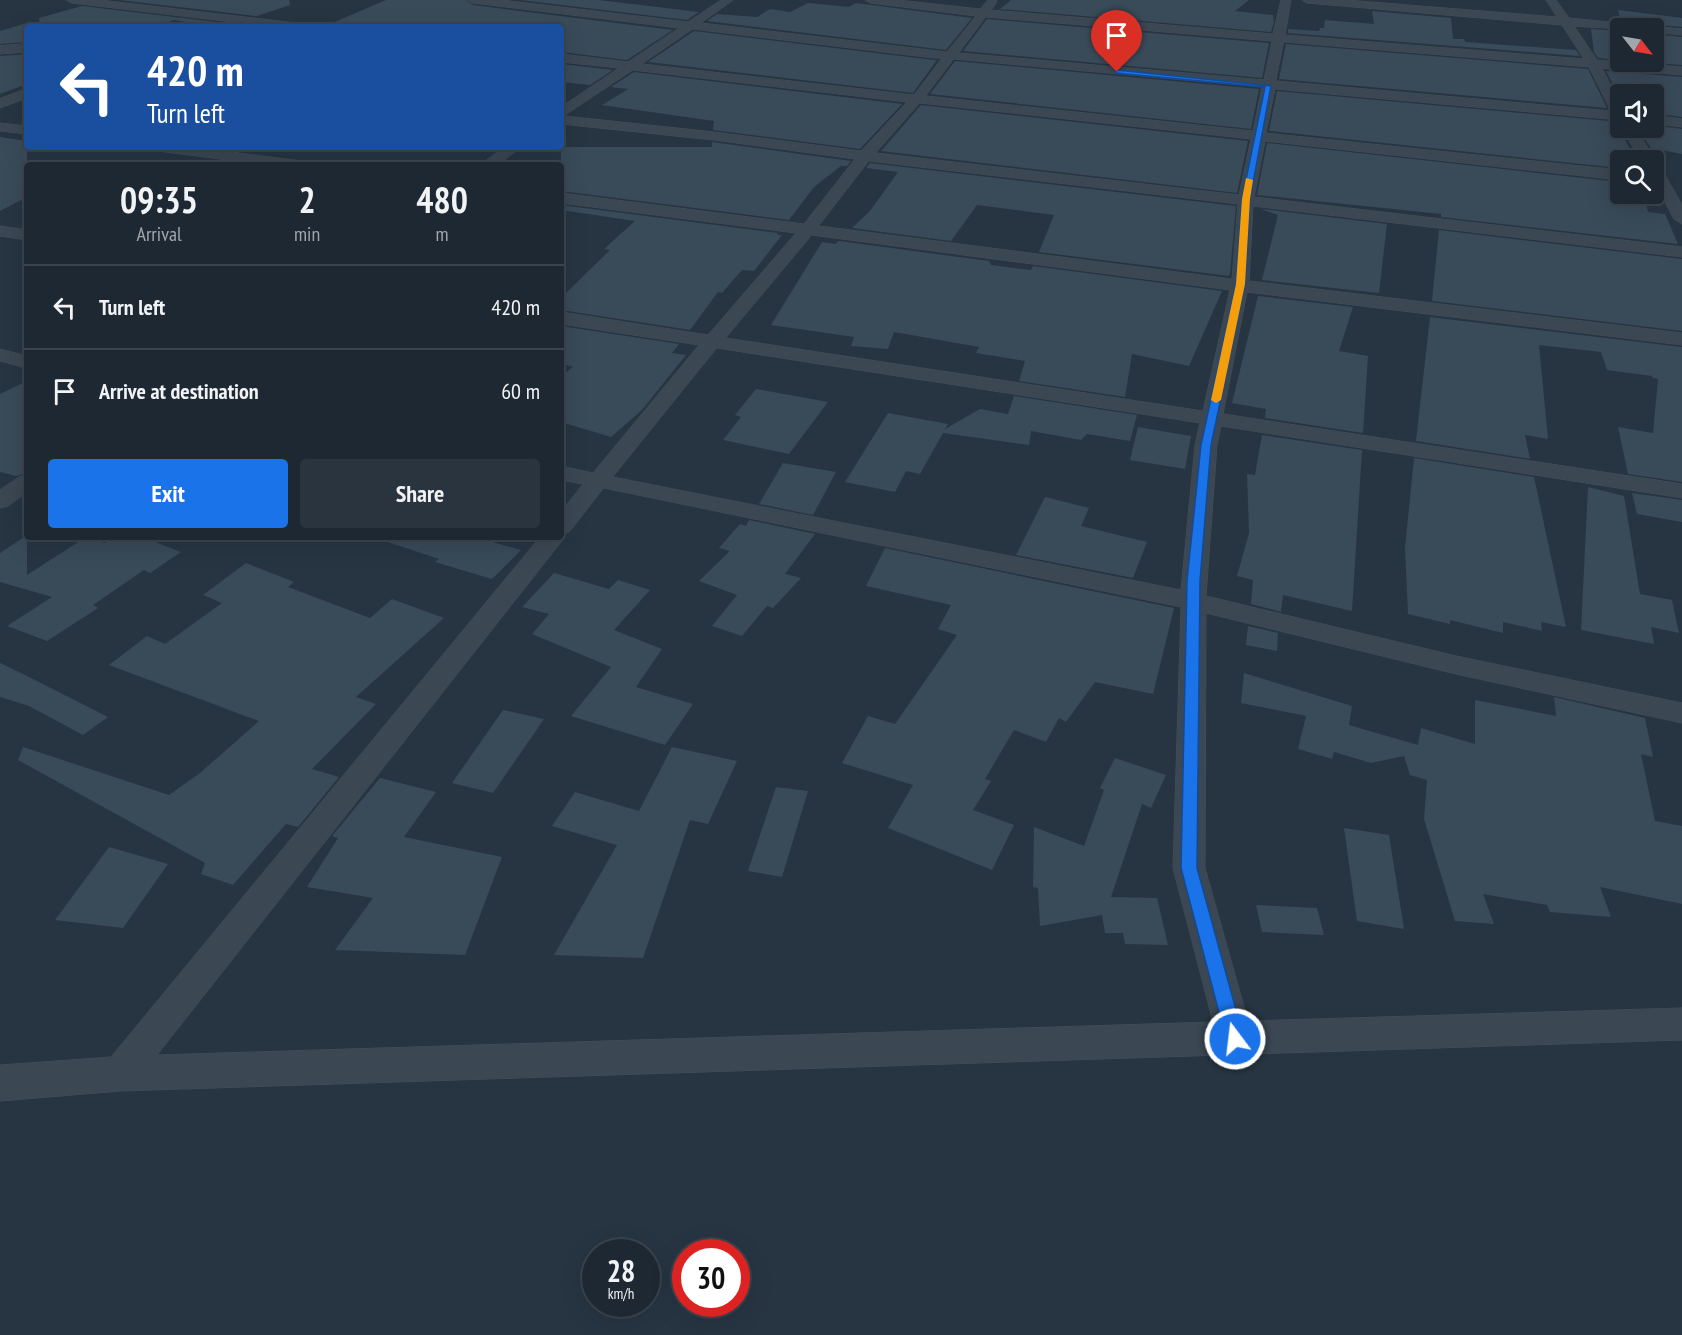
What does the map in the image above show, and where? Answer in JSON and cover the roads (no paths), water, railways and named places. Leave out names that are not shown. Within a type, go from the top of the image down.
[{"type":"street","points":[[72,0],[279,24]]},
{"type":"street","points":[[473,0],[952,56],[1610,115]]},
{"type":"street","points":[[564,111],[632,66],[687,25],[728,0]]},
{"type":"street","points":[[870,0],[982,13],[1682,71]]},
{"type":"street","points":[[564,523],[712,342],[808,230],[865,156],[917,99],[994,0]]},
{"type":"street","points":[[1235,1039],[1189,868],[1193,601],[1206,445],[1240,284],[1246,199],[1286,0]]},
{"type":"street","points":[[1307,0],[1610,25]]},
{"type":"street","points":[[1551,0],[1593,63],[1610,96]]},
{"type":"street","points":[[194,24],[232,8]]},
{"type":"street","points":[[1664,30],[1682,32]]},
{"type":"street","points":[[0,50],[24,48]]},
{"type":"street","points":[[564,58],[1610,174]]},
{"type":"street","points":[[0,104],[24,94]]},
{"type":"street","points":[[564,120],[714,136],[865,156],[1682,252]]},
{"type":"street","points":[[1664,121],[1682,123]]},
{"type":"street","points":[[0,127],[24,130]]},
{"type":"street","points":[[182,150],[277,162]]},
{"type":"street","points":[[492,162],[510,150]]},
{"type":"street","points":[[1664,177],[1682,182]]},
{"type":"street","points":[[1664,189],[1682,219]]},
{"type":"street","points":[[564,198],[1219,283],[1682,339]]},
{"type":"street","points":[[0,231],[24,235]]},
{"type":"street","points":[[564,318],[1682,491]]},
{"type":"street","points":[[0,355],[24,361]]},
{"type":"street","points":[[564,474],[1193,601],[1456,665],[1682,712]]},
{"type":"street","points":[[0,501],[24,484]]},
{"type":"street","points":[[120,1074],[551,540]]},
{"type":"street","points":[[0,1083],[120,1074],[1682,1024]]}]
